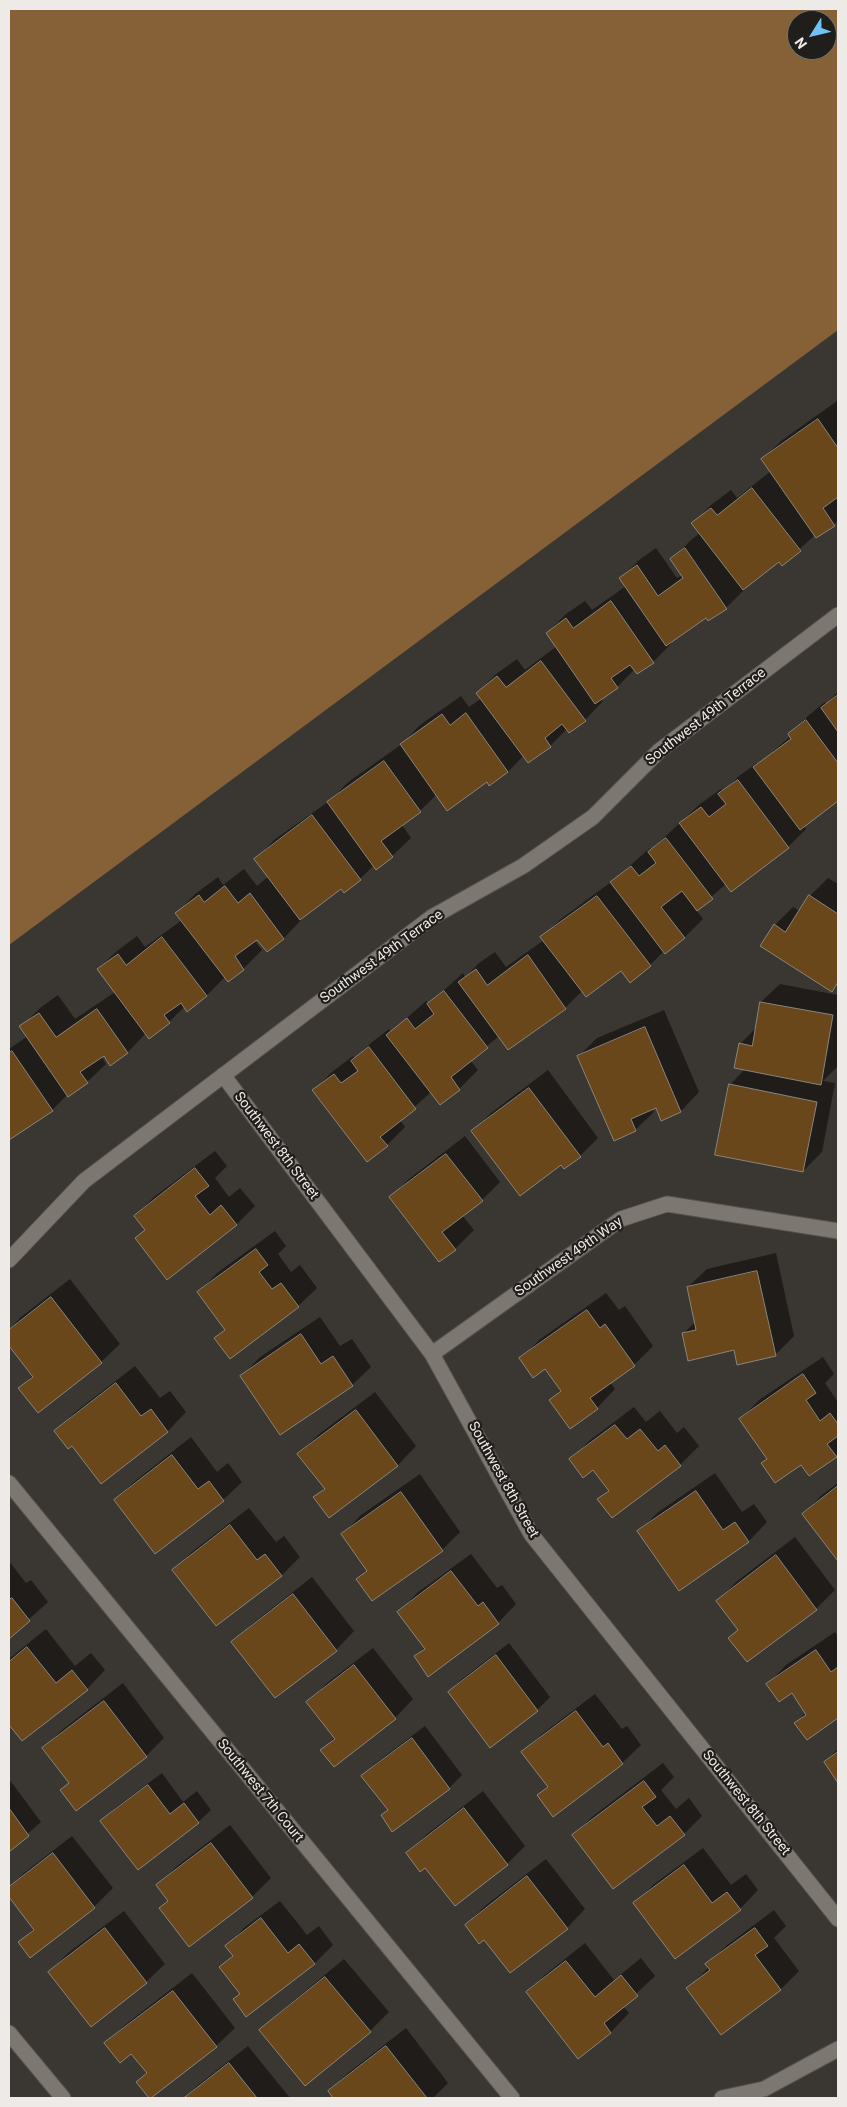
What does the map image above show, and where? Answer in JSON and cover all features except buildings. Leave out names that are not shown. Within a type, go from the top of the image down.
[{"type":"street","name":"Southwest 49th Terrace","points":[[9,1260],[84,1181],[432,917],[523,866],[593,817],[659,751],[838,615]]},
{"type":"street","name":"Southwest 8th Street","points":[[223,1075],[432,1354],[531,1534],[838,1920]]},
{"type":"street","name":"Southwest 49th Way","points":[[432,1354],[621,1219],[667,1204],[838,1231]]},
{"type":"street","name":"Southwest 7th Court","points":[[9,1483],[512,2098]]},
{"type":"street","points":[[9,2033],[63,2098]]},
{"type":"street","points":[[722,2098],[764,2089],[838,2050]]},
{"type":"shaded area","points":[[9,9],[838,9],[838,330],[9,945]]}]
